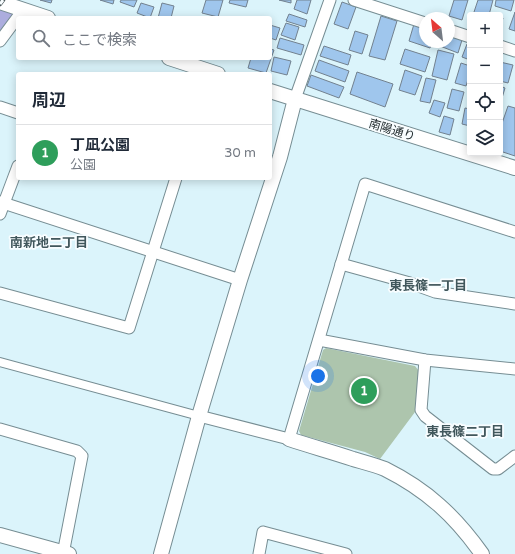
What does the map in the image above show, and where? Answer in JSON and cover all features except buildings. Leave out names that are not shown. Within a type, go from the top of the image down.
[{"type":"street","points":[[161,554],[198,416],[280,157],[295,99],[330,0]]},
{"type":"street","points":[[354,0],[419,20]]},
{"type":"street","points":[[0,2],[42,16]]},
{"type":"street","points":[[19,16],[23,10]]},
{"type":"street","points":[[0,41],[16,19]]},
{"type":"street","points":[[455,32],[467,36]]},
{"type":"street","points":[[503,47],[515,51]]},
{"type":"street","points":[[175,60],[212,72]]},
{"type":"street","name":"南陽通り","points":[[272,92],[515,168]]},
{"type":"street","points":[[0,107],[16,112]]},
{"type":"street","points":[[0,214],[2,202],[16,170]]},
{"type":"street","points":[[0,293],[129,328],[175,180]]},
{"type":"street","points":[[289,439],[365,184],[515,232]]},
{"type":"street","points":[[2,202],[240,280]]},
{"type":"street","points":[[342,264],[410,283],[435,292],[515,304]]},
{"type":"street","points":[[319,340],[425,360],[515,369]]},
{"type":"street","points":[[425,360],[421,410],[425,416],[493,469],[498,469],[515,456]]},
{"type":"street","points":[[0,362],[198,416],[289,439],[383,468],[407,481],[433,498],[470,536],[482,554]]},
{"type":"street","points":[[0,429],[77,451],[82,456],[65,554],[0,535]]},
{"type":"street","points":[[259,554],[263,532],[346,554]]},
{"type":"green space","points":[[326,348],[415,366],[419,371],[415,412],[380,459],[365,452],[301,435],[299,431],[323,350]]},
{"type":"waterway","points":[[0,27],[6,19]]},
{"type":"railway","points":[[0,4],[3,0]]},
{"type":"place","name":"丁凪公園","points":[[364,391]]},
{"type":"district","name":"南新地二丁目","points":[[49,242]]},
{"type":"district","name":"東長篠一丁目","points":[[428,285]]},
{"type":"district","name":"東長篠二丁目","points":[[465,431]]}]
